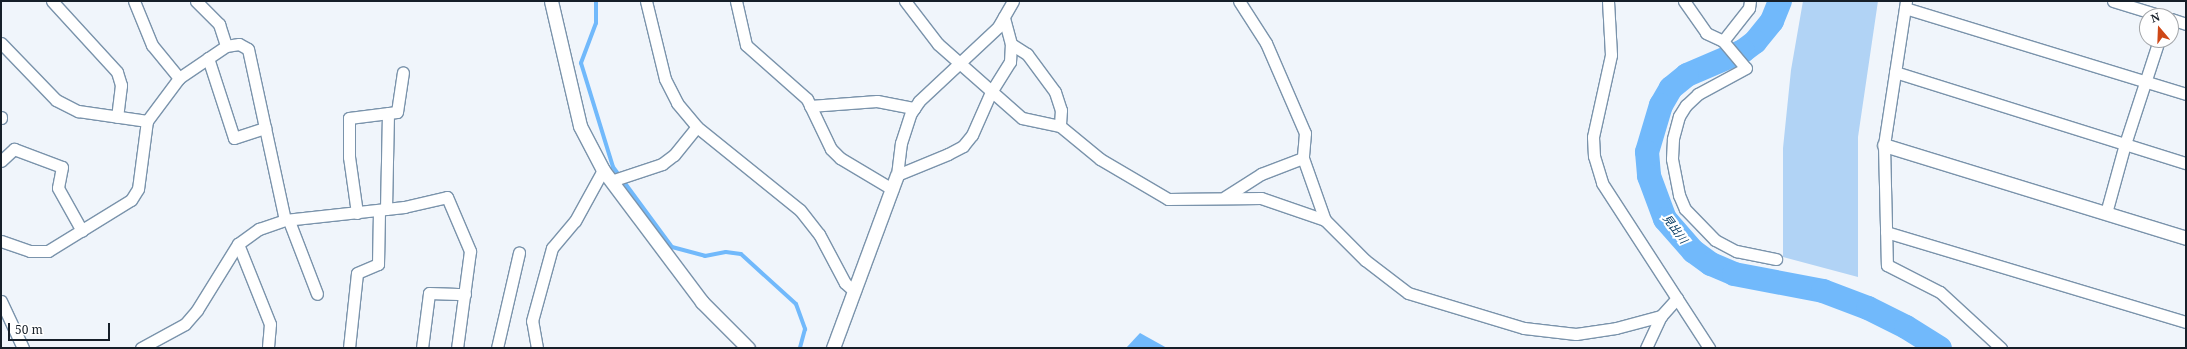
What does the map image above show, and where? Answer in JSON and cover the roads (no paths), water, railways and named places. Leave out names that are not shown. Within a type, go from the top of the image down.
[{"type":"street","points":[[52,1],[117,72],[121,85],[117,116]]},
{"type":"street","points":[[134,1],[152,45],[179,78]]},
{"type":"street","points":[[196,1],[219,24],[226,46]]},
{"type":"street","points":[[551,1],[580,126],[603,170],[702,302],[748,348]]},
{"type":"street","points":[[646,1],[665,79],[677,103],[697,127],[800,210],[819,234],[846,283],[854,291]]},
{"type":"street","points":[[736,1],[746,45],[794,86],[810,106],[824,137],[840,158],[892,189]]},
{"type":"street","points":[[905,1],[938,44],[1022,118],[1060,126],[1100,159],[1168,199],[1225,197],[1261,198],[1325,220]]},
{"type":"street","points":[[833,348],[897,175],[901,143],[914,108],[919,101],[998,26],[1013,1]]},
{"type":"street","points":[[1239,1],[1266,43],[1305,133],[1303,158],[1325,220],[1365,260],[1408,293],[1524,328],[1576,334],[1616,328],[1661,316]]},
{"type":"street","points":[[1608,1],[1611,55],[1593,137],[1594,156],[1602,183],[1709,348]]},
{"type":"street","points":[[1684,1],[1706,33],[1723,42],[1746,68],[1698,94],[1686,105],[1679,116],[1673,139],[1673,176],[1685,209],[1715,240],[1736,250],[1776,259]]},
{"type":"street","points":[[1723,42],[1749,8],[1750,1]]},
{"type":"street","points":[[2113,1],[2139,9]]},
{"type":"street","points":[[2001,348],[1940,292],[1887,266],[1884,145],[1905,4],[2186,94]]},
{"type":"street","points":[[897,175],[962,146],[972,135],[991,92],[1010,62],[1011,44],[1004,17]]},
{"type":"street","points":[[1,43],[56,100],[78,111],[147,121]]},
{"type":"street","points":[[1,241],[30,251],[48,251],[131,200],[138,189],[147,121],[179,78],[226,46],[239,44],[248,49],[287,221],[317,294]]},
{"type":"street","points":[[1011,44],[1027,54],[1055,92],[1061,110],[1060,126]]},
{"type":"street","points":[[2106,213],[2125,144],[2156,48]]},
{"type":"street","points":[[208,58],[234,138],[265,128]]},
{"type":"street","points":[[357,213],[349,157],[349,118],[397,112],[403,72]]},
{"type":"street","points":[[1895,72],[2186,163]]},
{"type":"street","points":[[810,106],[877,101],[914,108]]},
{"type":"street","points":[[349,348],[356,273],[378,264],[388,113]]},
{"type":"street","points":[[611,181],[662,164],[674,155],[697,127]]},
{"type":"street","points":[[1884,145],[2186,238]]},
{"type":"street","points":[[1,161],[14,149],[62,167],[58,188],[82,231]]},
{"type":"street","points":[[1225,197],[1261,174],[1303,158]]},
{"type":"street","points":[[537,348],[532,321],[552,248],[575,222],[603,170]]},
{"type":"street","points":[[141,348],[185,324],[198,310],[238,244],[259,229],[287,221],[382,210],[447,197],[470,251],[457,348]]},
{"type":"street","points":[[1886,232],[2186,322]]},
{"type":"street","points":[[238,244],[270,324],[268,348]]},
{"type":"street","points":[[497,348],[519,253]]},
{"type":"street","points":[[422,348],[429,293],[465,294]]},
{"type":"street","points":[[1646,348],[1661,316],[1677,298]]},
{"type":"street","points":[[1,301],[23,348]]},
{"type":"water","points":[[1140,333],[1167,348],[1126,348]]},
{"type":"waterway","points":[[596,1],[596,23],[581,63],[613,167],[672,247],[705,256],[726,252],[741,254],[796,304],[805,329],[800,348]]},
{"type":"waterway","name":"見出川","points":[[1780,1],[1772,21],[1755,42],[1743,51],[1687,75],[1671,88],[1661,105],[1647,152],[1649,176],[1665,219],[1693,251],[1711,264],[1734,274],[1823,291],[1868,308],[1906,327],[1940,348]]}]
